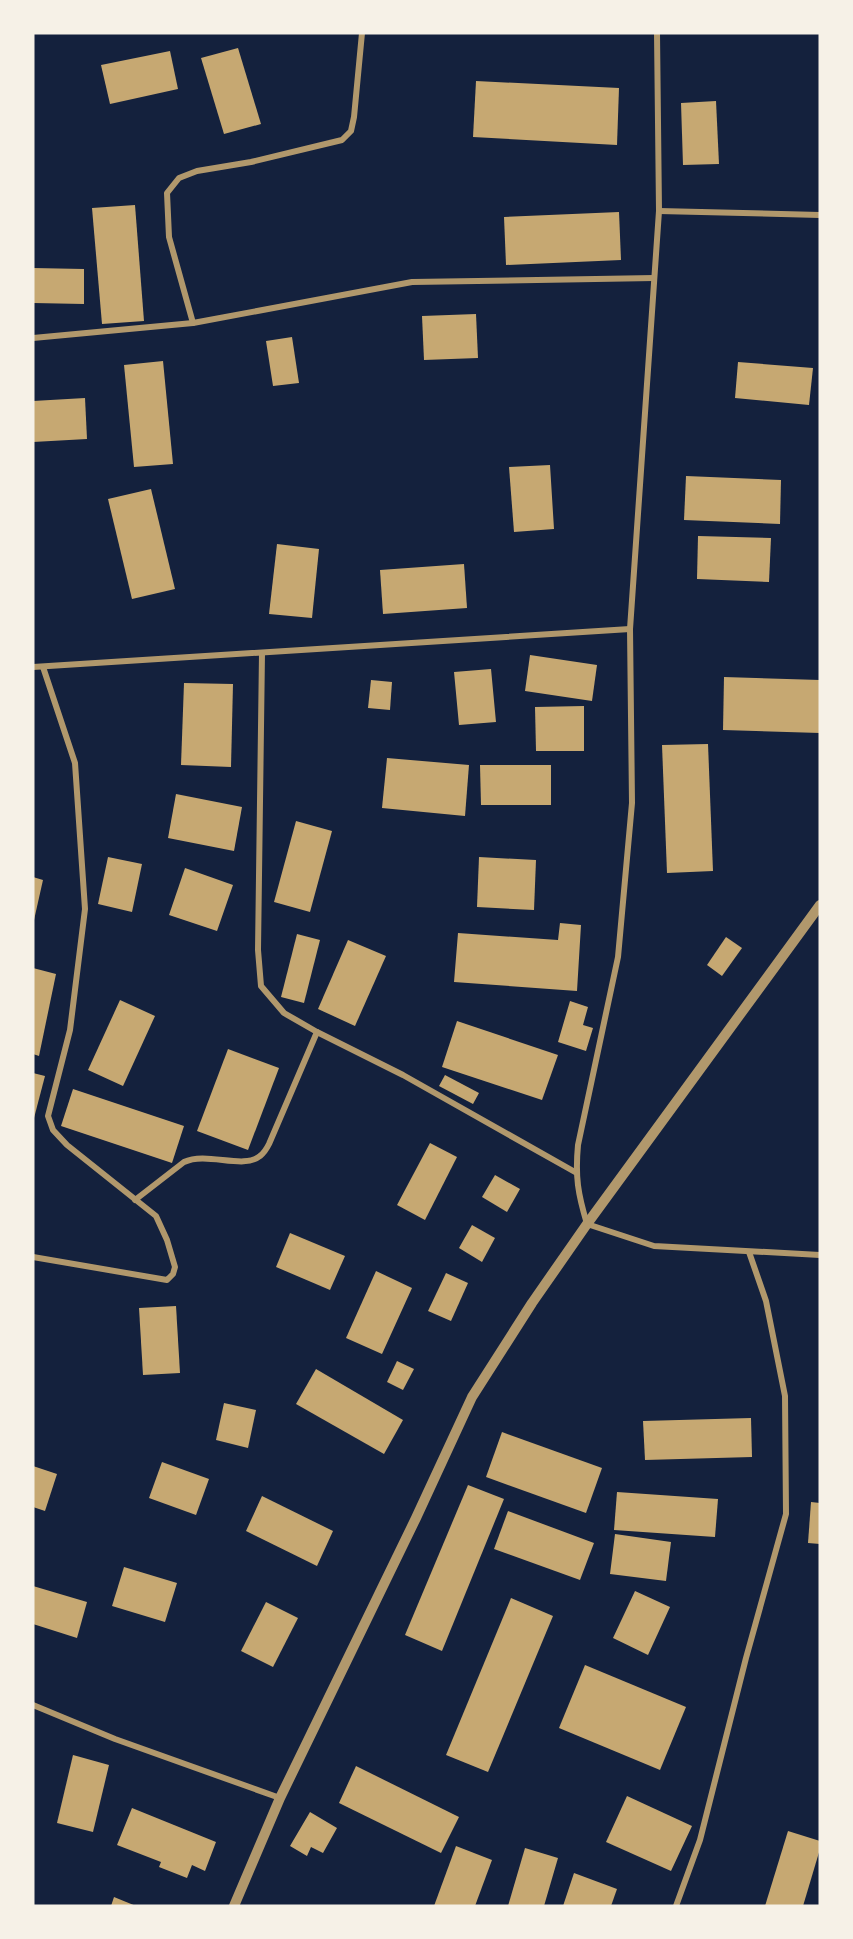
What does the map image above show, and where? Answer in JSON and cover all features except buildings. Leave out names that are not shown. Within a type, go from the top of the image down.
[{"type":"street","points":[[193,323],[168,237],[167,193],[179,178],[197,171],[251,162],[342,140],[351,131],[354,117],[362,33]]},
{"type":"street","points":[[587,1224],[575,1172],[578,1145],[618,957],[632,803],[630,629],[659,211],[657,33]]},
{"type":"street","points":[[659,211],[820,215]]},
{"type":"street","points":[[33,338],[193,323],[412,282],[654,278]]},
{"type":"street","points":[[33,667],[630,629]]},
{"type":"street","points":[[262,653],[258,950],[261,986],[284,1013],[403,1075],[575,1172]]},
{"type":"street","points":[[33,1257],[166,1280],[173,1274],[174,1267],[167,1240],[156,1216],[67,1145],[53,1130],[48,1116],[70,1030],[85,909],[75,763],[43,667]]},
{"type":"street","points":[[234,1906],[280,1798],[472,1397],[532,1303],[587,1224],[820,905]]},
{"type":"street","points":[[135,1200],[191,1158],[205,1157],[248,1162],[260,1156],[269,1144],[317,1032]]},
{"type":"street","points":[[587,1224],[654,1246],[820,1255]]},
{"type":"street","points":[[676,1906],[700,1840],[746,1658],[786,1514],[785,1396],[766,1301],[749,1252]]},
{"type":"street","points":[[33,1705],[280,1798]]}]
